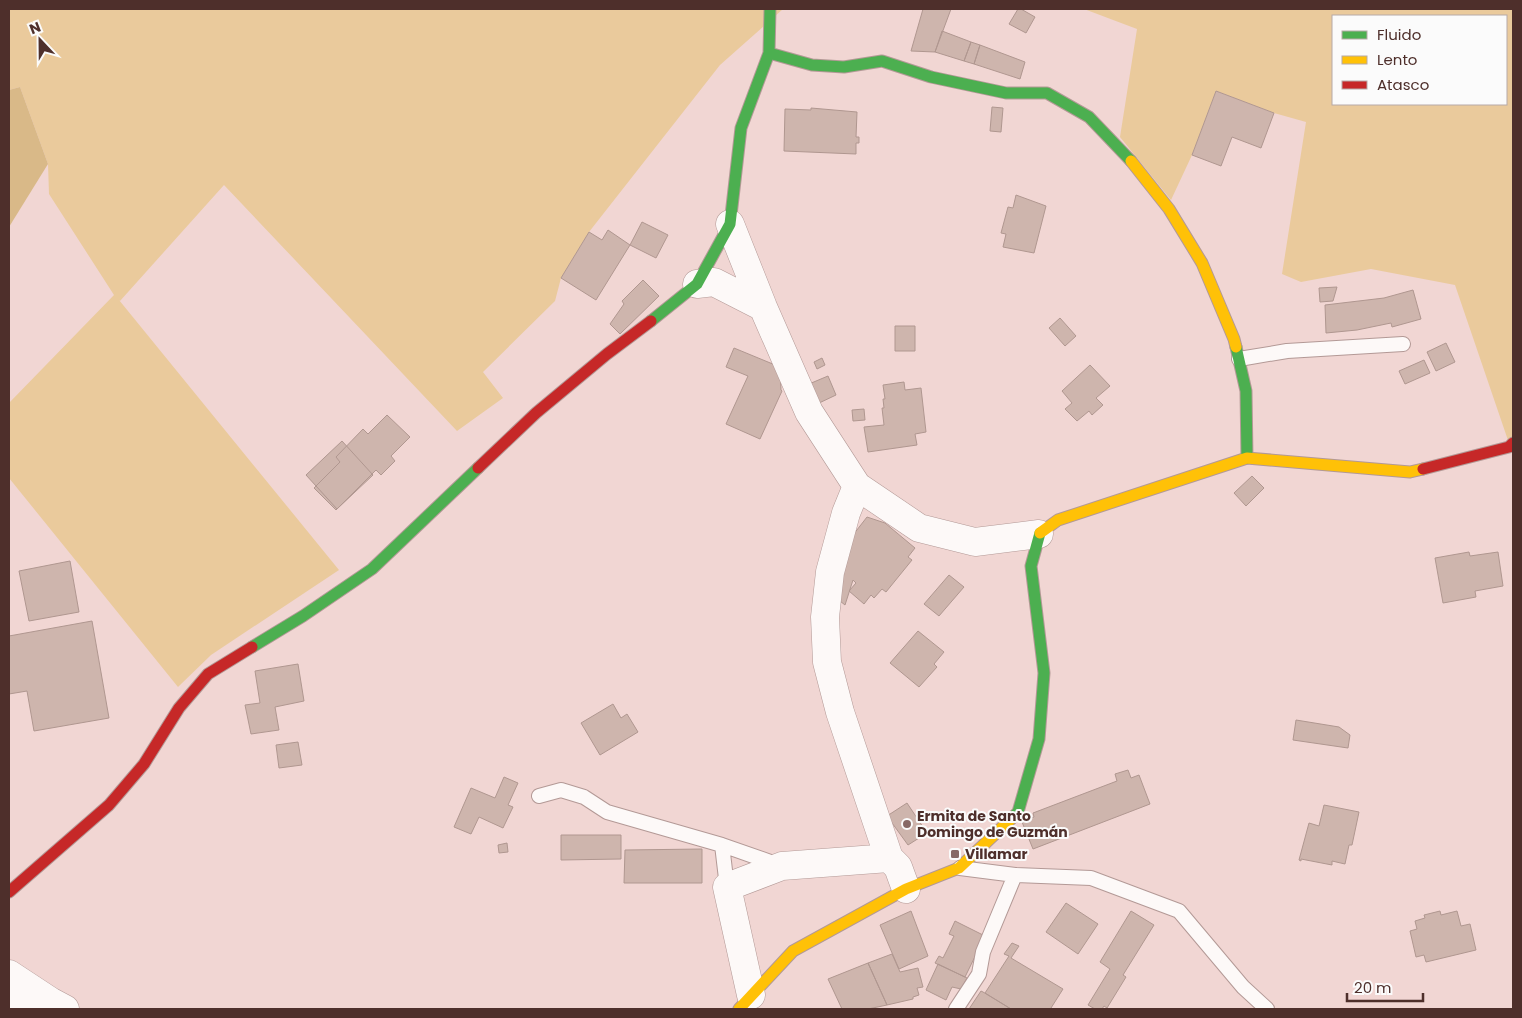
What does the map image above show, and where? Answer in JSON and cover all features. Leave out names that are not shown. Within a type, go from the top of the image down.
[{"type":"street","points":[[9,892],[109,805],[144,764],[179,708],[208,674],[303,616],[372,569],[536,413],[607,354],[673,305],[697,284],[730,224],[741,128],[770,54],[770,9]]},
{"type":"street","points":[[770,54],[812,65],[836,67],[882,61],[931,77],[1006,93],[1047,93],[1089,117],[1126,153],[1169,209],[1202,263],[1234,339],[1239,359],[1246,391],[1247,458]]},
{"type":"street","points":[[730,224],[763,307],[809,412],[858,486],[919,528],[975,542],[1038,534],[1058,520],[1247,458],[1410,472],[1509,447],[1513,443]]},
{"type":"street","points":[[697,284],[714,282],[763,307]]},
{"type":"street","points":[[858,486],[846,513],[830,572],[825,616],[827,662],[840,712],[889,858],[898,867],[906,889]]},
{"type":"street","points":[[746,1005],[792,951],[906,889],[959,868],[1018,812],[1039,740],[1044,673],[1031,566],[1038,534]]},
{"type":"street","points":[[746,1005],[727,887],[782,866],[889,858]]},
{"type":"street","points":[[9,974],[58,1005]]},
{"type":"street","points":[[9,1001],[58,1005]]},
{"type":"lane","points":[[1239,359],[1288,351],[1403,344]]},
{"type":"lane","points":[[538,796],[561,790],[584,797],[607,812],[722,845],[782,866]]},
{"type":"lane","points":[[722,845],[727,887]]},
{"type":"lane","points":[[959,868],[1015,875],[1091,878],[1178,911],[1243,986],[1267,1009]]},
{"type":"lane","points":[[956,1009],[979,974],[983,952],[1015,875]]},
{"type":"shaded area","points":[[9,9],[783,9],[720,65],[589,232],[561,278],[555,301],[483,372],[503,398],[457,431],[224,185],[119,300],[339,570],[211,655],[178,687],[9,478],[9,403],[114,295],[49,194],[48,164],[20,87],[9,90]]},
{"type":"shaded area","points":[[1084,9],[1513,9],[1513,455],[1455,285],[1371,269],[1301,282],[1282,274],[1306,122],[1274,113],[1216,91],[1192,155],[1171,200],[1120,137],[1137,29]]},
{"type":"shaded area","points":[[20,87],[48,164],[9,227],[9,90]]},
{"type":"building","points":[[923,9],[951,9],[935,52],[911,51]]},
{"type":"building","points":[[1018,9],[1035,17],[1026,33],[1009,24]]},
{"type":"building","points":[[942,31],[971,42],[964,61],[935,52]]},
{"type":"building","points":[[971,42],[980,45],[974,64],[964,61]]},
{"type":"building","points":[[980,45],[1025,62],[1020,79],[974,64]]},
{"type":"building","points":[[1216,91],[1274,113],[1261,148],[1232,137],[1221,166],[1192,155]]},
{"type":"building","points":[[992,107],[1003,108],[1001,132],[990,131]]},
{"type":"building","points":[[811,108],[857,112],[856,137],[859,137],[859,143],[856,143],[856,154],[784,151],[785,109],[811,110]]},
{"type":"building","points":[[1016,195],[1046,206],[1034,253],[1003,247],[1006,234],[1001,233],[1008,207],[1013,208]]},
{"type":"building","points":[[642,222],[668,235],[656,258],[630,245]]},
{"type":"building","points":[[608,230],[630,245],[596,300],[561,278],[589,232],[602,240]]},
{"type":"building","points":[[643,280],[659,296],[620,334],[610,324],[624,304],[622,301]]},
{"type":"building","points":[[1337,287],[1333,301],[1320,302],[1319,288]]},
{"type":"building","points":[[1413,290],[1421,319],[1392,327],[1391,323],[1357,330],[1326,333],[1325,305],[1384,298]]},
{"type":"building","points":[[1060,318],[1076,336],[1065,346],[1049,328]]},
{"type":"building","points":[[895,326],[915,326],[915,351],[895,351]]},
{"type":"building","points":[[1446,343],[1455,362],[1436,371],[1427,352]]},
{"type":"building","points":[[734,348],[780,367],[782,391],[760,439],[726,424],[748,376],[726,367]]},
{"type":"building","points":[[822,358],[825,365],[817,369],[814,362]]},
{"type":"building","points":[[1424,360],[1430,373],[1405,384],[1399,371]]},
{"type":"building","points":[[1090,365],[1110,386],[1096,398],[1103,405],[1092,415],[1089,411],[1077,421],[1065,409],[1072,403],[1062,391]]},
{"type":"building","points":[[828,376],[836,395],[817,404],[809,384]]},
{"type":"building","points":[[904,382],[905,390],[921,388],[926,432],[915,434],[917,445],[868,452],[864,427],[884,425],[882,408],[884,408],[883,399],[885,399],[883,385]]},
{"type":"building","points":[[864,409],[865,420],[853,421],[852,410]]},
{"type":"building","points":[[387,415],[410,437],[391,456],[395,461],[381,475],[376,470],[336,510],[314,488],[340,462],[336,457],[363,429],[368,434]]},
{"type":"building","points":[[342,441],[373,475],[337,509],[306,475]]},
{"type":"building","points":[[1252,476],[1264,488],[1246,506],[1234,493]]},
{"type":"building","points":[[867,517],[885,523],[915,548],[908,557],[912,560],[886,592],[882,589],[874,598],[871,595],[864,604],[849,591],[845,605],[835,597],[853,535]],"holes":[[[853,580],[856,583],[850,590]]]},
{"type":"building","points":[[1469,552],[1470,556],[1498,552],[1503,586],[1475,591],[1476,597],[1443,603],[1435,558]]},
{"type":"building","points":[[70,561],[79,612],[29,621],[19,571]]},
{"type":"building","points":[[949,575],[964,587],[939,616],[924,604]]},
{"type":"building","points":[[92,621],[109,718],[34,731],[27,691],[9,694],[9,636]]},
{"type":"building","points":[[918,631],[944,652],[934,664],[937,667],[919,687],[890,663]]},
{"type":"building","points":[[298,664],[304,701],[275,707],[279,730],[251,734],[245,705],[260,703],[255,671]]},
{"type":"building","points":[[613,704],[621,718],[627,714],[638,732],[600,755],[581,723]]},
{"type":"building","points":[[1296,720],[1339,727],[1350,735],[1348,748],[1293,740]]},
{"type":"building","points":[[298,742],[302,765],[279,768],[276,745]]},
{"type":"building","points":[[1128,770],[1131,778],[1139,775],[1150,804],[1033,849],[1022,822],[1034,817],[1033,813],[1117,781],[1115,774]]},
{"type":"building","points":[[504,777],[518,783],[508,805],[513,807],[503,828],[479,817],[471,834],[454,827],[471,788],[495,798]]},
{"type":"building","name":"Ermita de Santo Domingo de Guzmán","points":[[907,803],[927,833],[908,845],[887,816]]},
{"type":"building","points":[[1324,805],[1359,812],[1352,845],[1349,845],[1345,864],[1332,861],[1332,865],[1299,860],[1309,823],[1319,826]]},
{"type":"building","points":[[561,835],[621,835],[621,859],[561,860]]},
{"type":"building","points":[[507,843],[508,852],[499,853],[498,845]]},
{"type":"building","points":[[702,849],[702,883],[624,883],[625,850]]},
{"type":"building","points":[[1066,903],[1098,924],[1078,954],[1046,932]]},
{"type":"building","points":[[911,911],[928,956],[899,969],[880,925]]},
{"type":"building","points":[[1131,911],[1154,925],[1123,975],[1126,977],[1107,1008],[1104,1006],[1102,1009],[1095,1009],[1088,1005],[1110,969],[1100,962]]},
{"type":"building","points":[[1440,911],[1441,915],[1457,911],[1461,926],[1470,924],[1476,950],[1426,962],[1424,955],[1416,957],[1410,931],[1417,929],[1415,921],[1425,918],[1424,915]]},
{"type":"building","points":[[955,921],[985,936],[965,977],[935,963],[939,956],[943,958],[954,936],[949,934]]},
{"type":"building","points":[[1012,943],[1019,946],[1011,958],[1063,989],[1051,1008],[1053,1009],[1011,1009],[985,993],[1009,956],[1004,954]]},
{"type":"building","points":[[892,954],[900,972],[918,968],[923,987],[917,988],[919,995],[913,997],[913,999],[887,1005],[868,963]]},
{"type":"building","points":[[868,963],[887,1005],[868,1009],[842,1009],[828,979]]},
{"type":"building","points":[[938,964],[967,978],[961,989],[952,987],[946,1000],[926,990]]},
{"type":"building","points":[[981,991],[983,992],[1011,1009],[969,1009]]},
{"type":"traffic: fast","points":[[651,321],[697,284],[730,224],[741,128],[769,53],[770,9]]},
{"type":"traffic: fast","points":[[769,53],[812,65],[844,67],[882,61],[931,77],[1006,93],[1047,93],[1089,117],[1131,161]]},
{"type":"traffic: fast","points":[[1236,347],[1246,391],[1247,458]]},
{"type":"traffic: fast","points":[[252,647],[303,616],[372,569],[478,468]]},
{"type":"traffic: fast","points":[[1012,818],[1018,812],[1039,739],[1044,673],[1031,566],[1040,533]]},
{"type":"traffic: slow","points":[[1131,161],[1169,209],[1202,263],[1236,347]]},
{"type":"traffic: slow","points":[[1040,533],[1058,520],[1247,458],[1410,472],[1423,469]]},
{"type":"traffic: slow","points":[[739,1009],[793,951],[906,889],[959,868],[1012,818]]},
{"type":"traffic: jam","points":[[478,468],[536,413],[607,354],[651,321]]},
{"type":"traffic: jam","points":[[1423,469],[1509,447],[1513,443]]},
{"type":"traffic: jam","points":[[9,892],[109,805],[144,764],[179,708],[208,674],[252,647]]},
{"type":"place","name":"Ermita de Santo Domingo de Guzmán","points":[[907,824]]},
{"type":"place","name":"Villamar","points":[[955,854]]}]
